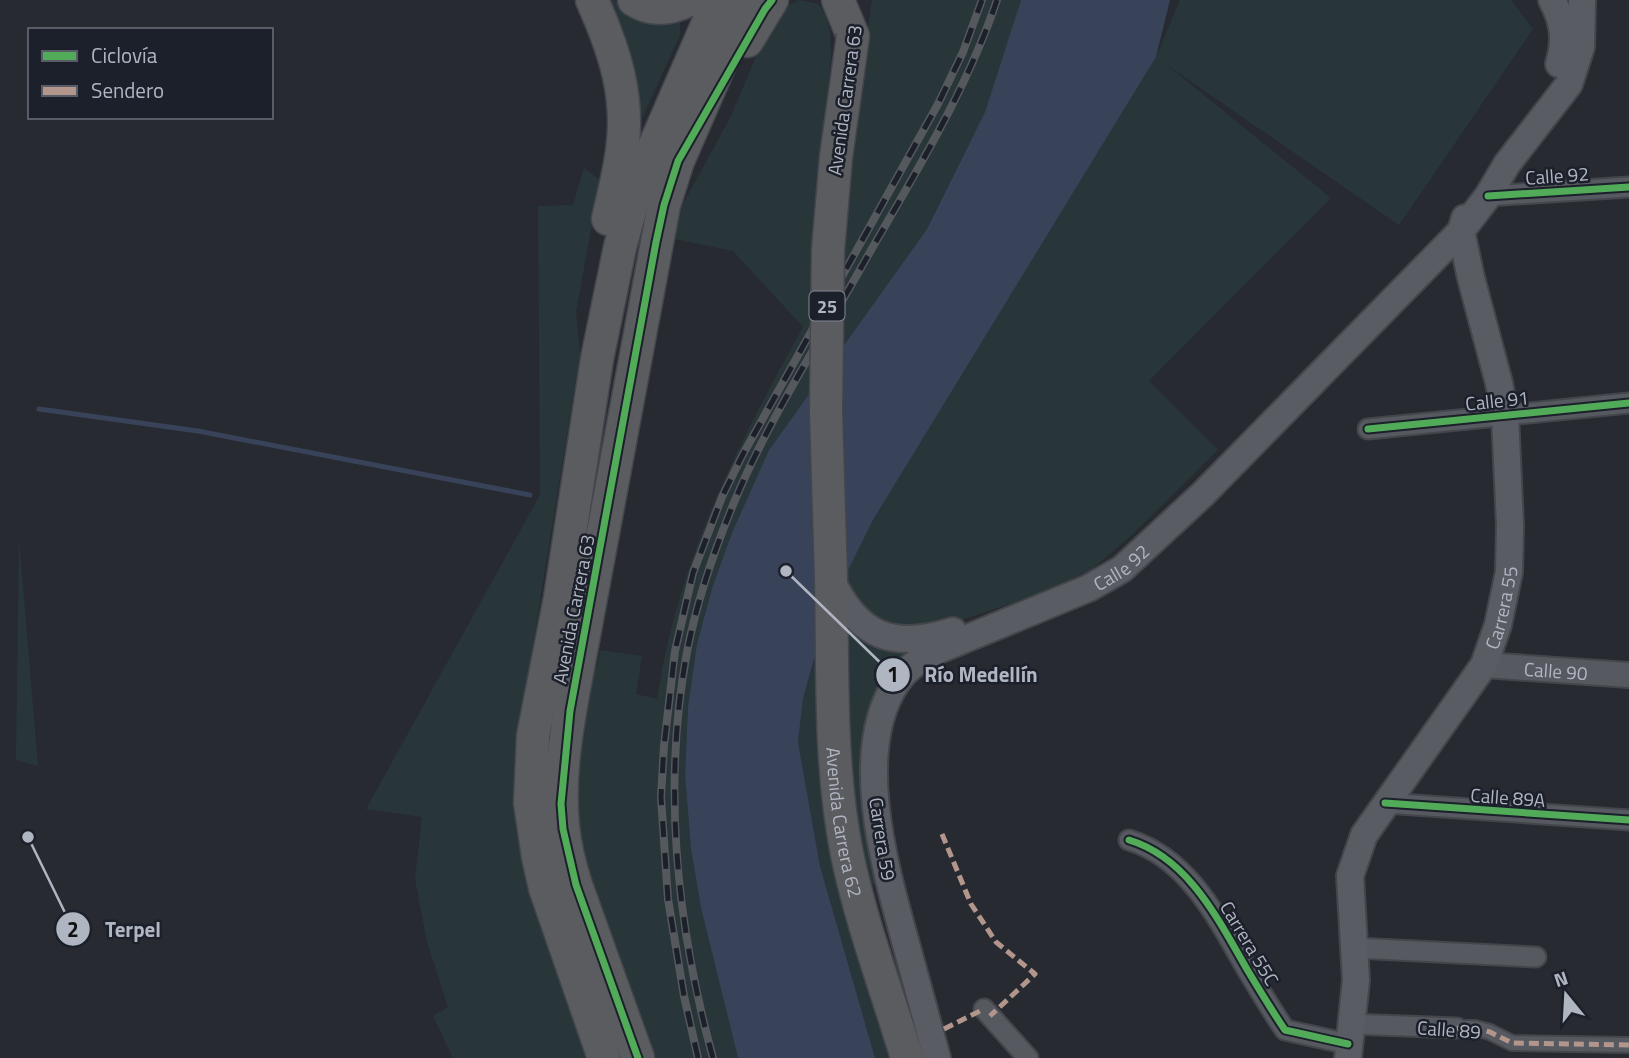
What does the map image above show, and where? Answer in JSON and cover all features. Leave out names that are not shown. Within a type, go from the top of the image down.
[{"type":"highway","points":[[592,0],[618,67],[624,101],[622,151],[603,250],[597,359]]},
{"type":"highway","points":[[634,0],[661,9],[689,0]]},
{"type":"highway","name":"Avenida Carrera 63","points":[[604,1058],[545,888],[530,803],[533,736],[560,598],[597,359],[620,247],[634,194],[718,0]]},
{"type":"highway","points":[[838,0],[853,36]]},
{"type":"highway","name":"Avenida Carrera 63","points":[[831,578],[826,413],[828,250],[835,157],[858,0]]},
{"type":"highway","name":"Avenida Carrera 63","points":[[638,1058],[576,885],[563,829],[562,793],[570,711],[664,205],[678,160],[759,7]]},
{"type":"highway","name":"Avenida Carrera 62","points":[[831,578],[833,695],[840,807],[847,854],[908,1058]]},
{"type":"main road","name":"Calle 92","points":[[1461,231],[1470,201],[1481,180],[1556,76],[1564,45],[1562,21],[1552,0]]},
{"type":"main road","name":"Calle 92","points":[[831,578],[846,608],[856,619],[880,634],[909,640],[950,638],[1071,595],[1114,575],[1203,494],[1461,231],[1488,196],[1507,164],[1569,84],[1581,47],[1582,0]]},
{"type":"main road","name":"Carrera 55","points":[[1349,1042],[1356,980],[1350,876],[1364,835],[1484,665],[1498,625],[1509,572],[1510,525],[1504,415],[1499,383],[1461,231]]},
{"type":"main road","name":"Carrera 59","points":[[937,1058],[880,841],[874,775],[880,723],[897,682],[912,666],[950,638]]},
{"type":"street","name":"Calle 92","points":[[1488,196],[1629,187]]},
{"type":"street","name":"Calle 91","points":[[1368,429],[1629,403]]},
{"type":"street","name":"Calle 90","points":[[1484,665],[1629,675]]},
{"type":"street","name":"Calle 89A","points":[[1385,803],[1629,820]]},
{"type":"street","name":"Carrera 55C","points":[[1129,840],[1145,845],[1178,869],[1211,906],[1285,1030],[1349,1042]]},
{"type":"street","points":[[1356,948],[1536,957]]},
{"type":"street","points":[[984,1009],[1028,1058]]},
{"type":"street","name":"Calle 89","points":[[1349,1042],[1475,1028],[1512,1042],[1629,1045]]},
{"type":"shaded area","points":[[599,0],[615,0],[622,8],[680,16],[680,35],[630,145]]},
{"type":"shaded area","points":[[799,0],[818,4],[825,14],[830,30],[831,57],[818,190],[850,148],[872,0],[1021,0],[985,112],[927,229],[769,450],[712,588],[697,644],[688,707],[685,775],[691,849],[701,908],[738,1058],[647,1058],[587,894],[571,779],[588,667],[597,667],[600,650],[642,656],[636,694],[657,699],[679,599],[713,506],[755,417],[803,327],[733,251],[670,238],[683,204],[731,116],[768,28],[781,9]]},
{"type":"shaded area","points":[[1180,0],[1511,0],[1533,29],[1399,225],[1167,65],[1331,198],[1149,381],[1218,450],[1132,535],[1091,570],[1049,591],[949,624],[917,632],[881,627],[846,588],[846,575],[873,520],[1156,57]]},
{"type":"shaded area","points":[[584,168],[600,180],[576,312],[580,354],[514,762],[515,824],[527,882],[588,1058],[453,1058],[433,1016],[448,1007],[427,942],[415,879],[422,817],[366,809],[540,495],[538,206],[573,205]]},
{"type":"shaded area","points":[[19,539],[38,766],[16,760]]},
{"type":"shaded area","points":[[845,626],[867,641],[917,648],[890,677],[881,882],[866,887],[851,772]]},
{"type":"shaded area","points":[[817,652],[830,841],[839,892],[895,1058],[875,1058],[820,866],[798,742],[803,699]]},
{"type":"water","points":[[1021,0],[1170,0],[1156,57],[873,520],[839,589],[818,645],[803,699],[798,742],[820,866],[875,1058],[738,1058],[701,908],[691,849],[685,775],[688,707],[697,644],[712,588],[732,533],[769,450],[927,229],[985,112]]},
{"type":"waterway","points":[[39,409],[198,431],[530,495]]},
{"type":"railway","points":[[698,1058],[684,996],[668,899],[661,797],[675,651],[693,573],[722,497],[742,456],[938,104],[963,52],[982,0]]},
{"type":"railway","points":[[713,1058],[690,958],[682,907],[675,805],[679,703],[696,613],[720,537],[764,438],[938,132],[970,67],[997,0]]},
{"type":"marked path","points":[[942,834],[971,904],[996,942],[1035,974],[990,1016]]},
{"type":"marked path","points":[[944,1029],[984,1009]]},
{"type":"marked path","points":[[1457,1028],[1475,1028],[1490,1032],[1512,1043],[1629,1045]]},
{"type":"cycle path","points":[[638,1058],[576,885],[563,829],[561,804],[570,711],[664,205],[678,161],[772,0]]},
{"type":"cycle path","points":[[1488,196],[1629,187]]},
{"type":"cycle path","points":[[1368,429],[1629,403]]},
{"type":"cycle path","points":[[1385,803],[1629,820]]},
{"type":"cycle path","points":[[1129,840],[1169,861],[1200,894],[1285,1030],[1348,1044]]},
{"type":"place","name":"Río Medellín","points":[[786,571]]},
{"type":"place","name":"Terpel","points":[[28,837]]}]
